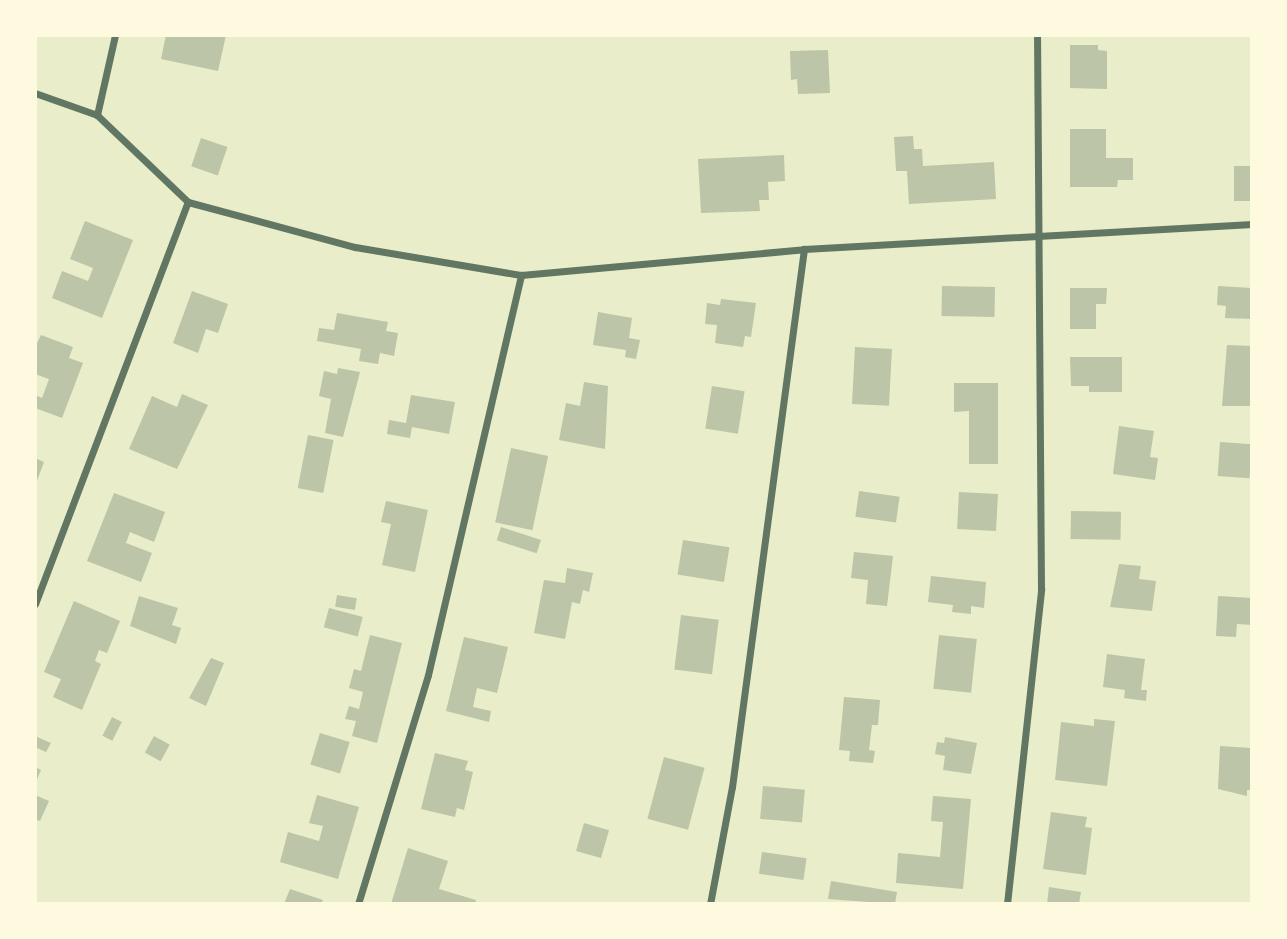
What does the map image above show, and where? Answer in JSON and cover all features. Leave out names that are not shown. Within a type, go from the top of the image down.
[{"type":"street","points":[[97,115],[115,35]]},
{"type":"street","points":[[1007,904],[1041,589],[1037,35]]},
{"type":"street","points":[[35,93],[97,115],[188,202],[355,247],[521,275],[804,249],[1252,224]]},
{"type":"street","points":[[35,604],[188,202]]},
{"type":"street","points":[[710,904],[732,787],[804,249]]},
{"type":"street","points":[[358,904],[428,675],[521,275]]},
{"type":"building","points":[[166,35],[226,35],[218,71],[161,59]]},
{"type":"building","points":[[1070,45],[1098,45],[1098,50],[1107,51],[1107,89],[1070,88]]},
{"type":"building","points":[[828,50],[830,93],[798,94],[797,79],[791,80],[790,51]]},
{"type":"building","points":[[1070,129],[1106,129],[1106,158],[1133,158],[1133,180],[1118,180],[1117,187],[1070,187]]},
{"type":"building","points":[[913,136],[914,149],[922,149],[923,166],[994,162],[996,199],[909,204],[907,171],[896,171],[894,137]]},
{"type":"building","points":[[201,138],[227,147],[218,175],[191,166]]},
{"type":"building","points":[[784,155],[785,181],[768,182],[769,200],[759,200],[760,211],[701,213],[698,159]]},
{"type":"building","points":[[1234,166],[1252,166],[1252,201],[1234,201]]},
{"type":"building","points":[[85,221],[133,240],[102,318],[52,298],[62,271],[88,281],[93,268],[70,259]]},
{"type":"building","points":[[942,286],[995,287],[994,317],[941,316]]},
{"type":"building","points":[[1218,286],[1252,288],[1252,319],[1225,318],[1226,306],[1217,305]]},
{"type":"building","points":[[1070,288],[1107,288],[1106,304],[1096,304],[1096,329],[1070,329]]},
{"type":"building","points":[[192,291],[228,304],[218,333],[206,329],[198,353],[173,343]]},
{"type":"building","points":[[721,299],[756,303],[751,337],[745,336],[743,347],[715,343],[717,325],[705,324],[707,303],[720,305]]},
{"type":"building","points":[[598,312],[632,318],[629,338],[640,340],[636,359],[625,357],[626,350],[593,345]]},
{"type":"building","points":[[337,313],[388,322],[386,331],[398,333],[394,356],[380,353],[378,364],[359,361],[361,349],[317,341],[319,328],[334,330]]},
{"type":"building","points":[[41,335],[73,347],[69,358],[83,363],[62,418],[35,408],[35,395],[42,398],[49,379],[35,374],[35,347]]},
{"type":"building","points":[[1227,345],[1252,346],[1252,406],[1222,406]]},
{"type":"building","points":[[855,347],[892,349],[889,406],[852,404]]},
{"type":"building","points":[[1070,357],[1122,357],[1122,392],[1089,392],[1089,386],[1071,386]]},
{"type":"building","points":[[338,368],[360,372],[343,437],[325,433],[331,399],[319,396],[324,371],[337,374]]},
{"type":"building","points":[[584,382],[608,386],[605,449],[559,440],[566,403],[580,406]]},
{"type":"building","points":[[954,383],[998,383],[998,464],[969,464],[969,411],[954,412]]},
{"type":"building","points":[[712,386],[745,391],[738,434],[705,428]]},
{"type":"building","points":[[182,394],[208,405],[177,469],[129,449],[152,396],[177,407]]},
{"type":"building","points":[[411,395],[455,402],[449,434],[412,427],[410,438],[387,434],[389,420],[406,423]]},
{"type":"building","points":[[1119,426],[1154,431],[1150,457],[1158,458],[1155,480],[1113,474]]},
{"type":"building","points":[[308,435],[334,440],[323,493],[298,488]]},
{"type":"building","points":[[1220,442],[1252,444],[1250,478],[1218,476]]},
{"type":"building","points":[[511,448],[548,456],[532,530],[495,522]]},
{"type":"building","points":[[35,458],[44,462],[35,486]]},
{"type":"building","points":[[859,491],[900,497],[896,522],[855,517]]},
{"type":"building","points":[[959,492],[998,494],[996,531],[957,529]]},
{"type":"building","points":[[114,493],[165,512],[154,542],[130,532],[126,543],[152,553],[141,582],[87,561]]},
{"type":"building","points":[[386,501],[428,510],[415,572],[382,565],[391,524],[381,522]]},
{"type":"building","points":[[1071,511],[1121,512],[1121,540],[1071,539]]},
{"type":"building","points":[[501,527],[541,540],[537,553],[497,540]]},
{"type":"building","points":[[683,540],[729,547],[724,582],[678,575]]},
{"type":"building","points":[[854,552],[893,556],[887,606],[866,604],[868,580],[851,578]]},
{"type":"building","points":[[1119,564],[1141,566],[1139,579],[1156,581],[1152,611],[1110,607]]},
{"type":"building","points":[[567,568],[593,573],[589,592],[583,590],[580,604],[572,602],[565,639],[534,633],[544,580],[565,583]]},
{"type":"building","points":[[931,576],[986,582],[984,608],[971,606],[971,614],[952,612],[953,605],[928,602]]},
{"type":"building","points":[[337,595],[357,598],[355,610],[335,607]]},
{"type":"building","points":[[139,596],[178,608],[172,625],[181,628],[176,644],[130,626]]},
{"type":"building","points":[[1218,596],[1252,598],[1252,625],[1237,624],[1236,637],[1216,636]]},
{"type":"building","points":[[74,601],[120,621],[107,653],[99,650],[95,661],[101,664],[82,710],[53,697],[61,679],[44,672]]},
{"type":"building","points":[[329,608],[363,617],[358,636],[324,627]]},
{"type":"building","points":[[681,615],[719,620],[712,674],[674,670]]},
{"type":"building","points":[[370,635],[402,643],[377,743],[352,736],[356,721],[345,719],[349,706],[359,709],[363,692],[349,688],[354,669],[361,671]]},
{"type":"building","points":[[939,635],[977,639],[971,693],[933,689]]},
{"type":"building","points":[[464,637],[508,647],[497,693],[477,688],[473,707],[491,711],[489,722],[446,711]]},
{"type":"building","points":[[1107,654],[1145,659],[1141,690],[1147,690],[1146,701],[1124,698],[1125,690],[1103,687]]},
{"type":"building","points":[[211,658],[224,663],[206,706],[189,698]]},
{"type":"building","points":[[844,697],[880,700],[878,725],[872,725],[869,750],[875,751],[873,763],[849,761],[850,751],[839,750]]},
{"type":"building","points":[[112,717],[122,722],[112,741],[102,736]]},
{"type":"building","points":[[1094,719],[1115,721],[1107,786],[1055,780],[1061,722],[1094,726]]},
{"type":"building","points":[[320,733],[350,742],[340,774],[310,765]]},
{"type":"building","points":[[35,736],[51,743],[46,752],[35,747]]},
{"type":"building","points":[[154,736],[170,745],[161,761],[145,753]]},
{"type":"building","points":[[945,737],[977,743],[971,774],[943,770],[945,756],[935,754],[937,742],[944,743]]},
{"type":"building","points":[[1220,746],[1251,748],[1252,790],[1247,790],[1247,796],[1218,789]]},
{"type":"building","points":[[435,753],[468,761],[465,770],[473,772],[464,810],[457,808],[455,817],[421,809]]},
{"type":"building","points":[[664,757],[705,768],[688,830],[647,819]]},
{"type":"building","points":[[35,767],[41,770],[35,784]]},
{"type":"building","points":[[763,786],[805,790],[802,823],[760,819]]},
{"type":"building","points":[[35,795],[49,801],[40,821],[35,819]]},
{"type":"building","points":[[317,795],[359,807],[338,879],[280,862],[288,832],[319,841],[323,826],[309,823]]},
{"type":"building","points":[[933,796],[971,799],[963,889],[896,883],[898,853],[940,857],[943,822],[931,821]]},
{"type":"building","points":[[1051,812],[1087,817],[1085,827],[1092,828],[1086,875],[1043,869]]},
{"type":"building","points":[[584,823],[609,830],[601,858],[576,851]]},
{"type":"building","points":[[408,848],[448,861],[439,889],[476,900],[475,904],[391,904]]},
{"type":"building","points":[[762,852],[807,858],[804,880],[759,874]]},
{"type":"building","points":[[831,881],[897,892],[895,904],[828,899]]},
{"type":"building","points":[[1049,887],[1081,892],[1079,904],[1047,904]]},
{"type":"building","points":[[290,889],[323,900],[321,904],[284,904]]}]
